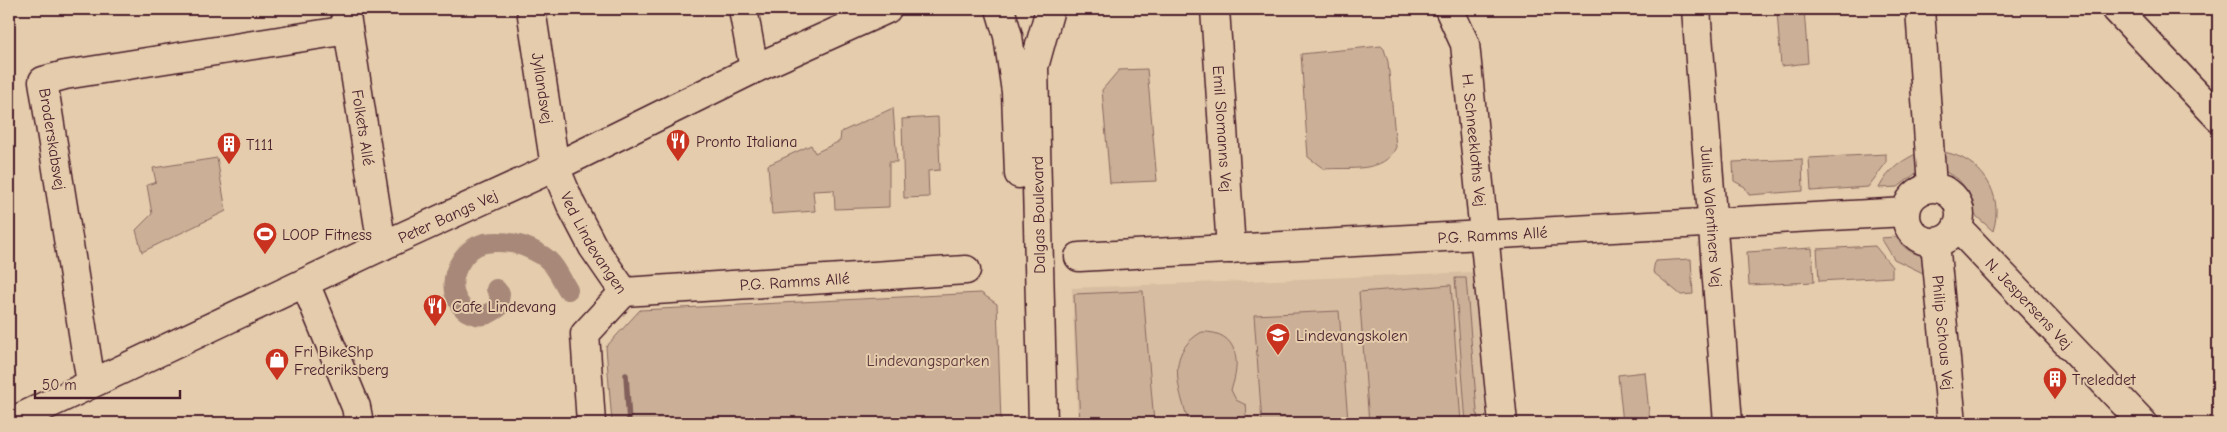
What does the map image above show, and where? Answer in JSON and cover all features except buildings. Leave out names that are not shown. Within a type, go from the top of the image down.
[{"type":"street","name":"Jyllandsvej","points":[[531,9],[555,168]]},
{"type":"street","points":[[744,9],[754,69]]},
{"type":"street","name":"Peter Bangs Vej","points":[[9,423],[382,246],[555,168],[754,69],[887,9]]},
{"type":"street","name":"Dalgas Boulevard","points":[[1000,9],[1008,36],[1016,92],[1026,423]]},
{"type":"street","name":"Dalgas Boulevard","points":[[1044,423],[1034,67],[1050,9]]},
{"type":"street","name":"Emil Slomanns Vej","points":[[1215,9],[1231,249]]},
{"type":"street","name":"H. Schneekloths Vej","points":[[1449,9],[1465,44],[1503,423]]},
{"type":"street","name":"Julius Valentiners Vej","points":[[1696,9],[1728,423]]},
{"type":"street","points":[[1920,9],[1932,187]]},
{"type":"street","points":[[2116,9],[2218,117]]},
{"type":"street","name":"Folkets Allé","points":[[346,19],[382,246]]},
{"type":"street","name":"Broderskabsvej","points":[[91,383],[43,81],[346,19]]},
{"type":"street","name":"Ved Lindevangen","points":[[555,168],[571,205],[593,246],[624,292],[585,334],[591,423]]},
{"type":"street","points":[[1932,187],[1941,188],[1956,200],[1960,218],[1957,227],[1944,240],[1935,242],[1924,240],[1914,234],[1908,224],[1906,212],[1914,195],[1932,187]]},
{"type":"street","name":"P.G. Ramms Allé","points":[[1079,257],[1906,212]]},
{"type":"street","name":"N. Jespersens Vej","points":[[1957,227],[2143,423]]},
{"type":"street","name":"Philip Schous Vej","points":[[1935,242],[1952,423]]},
{"type":"street","name":"P.G. Ramms Allé","points":[[624,292],[966,270]]},
{"type":"street","points":[[306,283],[356,407],[359,423]]},
{"type":"shaded area","name":"Lindevangskolen","points":[[1476,272],[1486,423],[1078,423],[1072,288]]},
{"type":"green space","points":[[1804,9],[1808,63],[1781,66],[1777,11]]},
{"type":"green space","points":[[1381,46],[1384,49],[1388,62],[1396,147],[1391,156],[1375,165],[1324,169],[1308,157],[1301,54]]},
{"type":"green space","points":[[1147,69],[1157,181],[1110,183],[1102,90],[1119,70]]},
{"type":"green space","points":[[893,108],[897,162],[889,162],[889,207],[835,209],[834,190],[813,191],[815,211],[772,214],[768,165],[811,145],[815,153],[840,141],[841,132]]},
{"type":"green space","points":[[938,117],[940,170],[928,171],[929,197],[904,198],[902,119]]},
{"type":"green space","points":[[1920,152],[1920,170],[1898,187],[1879,188],[1896,166]]},
{"type":"green space","points":[[1943,152],[1969,162],[1987,180],[1996,204],[1993,231],[1974,214],[1972,200],[1967,190],[1958,179],[1944,171]]},
{"type":"green space","points":[[1886,154],[1886,163],[1868,187],[1811,191],[1809,158]]},
{"type":"green space","points":[[217,158],[226,211],[142,252],[136,230],[152,214],[147,185],[156,182],[153,168]]},
{"type":"green space","points":[[1802,159],[1803,191],[1749,195],[1745,187],[1734,181],[1733,162]]},
{"type":"green space","points":[[1896,237],[1907,249],[1923,255],[1923,273],[1894,259],[1881,238]]},
{"type":"green space","points":[[1875,246],[1892,267],[1892,277],[1819,281],[1817,249]]},
{"type":"green space","points":[[1812,248],[1814,282],[1749,285],[1747,252]]},
{"type":"green space","points":[[1691,259],[1693,294],[1681,295],[1653,272],[1655,261]]},
{"type":"green space","points":[[1455,278],[1466,278],[1478,423],[1466,423]]},
{"type":"green space","points":[[1451,285],[1461,423],[1369,423],[1359,292]]},
{"type":"green space","points":[[1143,291],[1154,423],[1080,423],[1074,294]]},
{"type":"green space","name":"Lindevangsparken","points":[[981,293],[997,304],[1001,423],[612,423],[606,347],[640,310]]},
{"type":"green space","points":[[1339,311],[1348,421],[1262,423],[1254,315]]},
{"type":"green space","points":[[1202,332],[1214,333],[1224,337],[1234,350],[1236,369],[1231,390],[1236,400],[1246,405],[1247,408],[1245,416],[1237,423],[1189,423],[1181,398],[1178,373],[1179,361],[1183,350],[1190,341]]},
{"type":"green space","points":[[1645,372],[1650,423],[1623,423],[1618,375]]},
{"type":"waterway","points":[[496,289],[500,294],[498,308],[488,314],[481,315],[474,315],[464,309],[454,292],[455,274],[463,258],[469,251],[485,243],[500,242],[514,244],[539,253],[552,264],[568,290]]},
{"type":"waterway","points":[[626,375],[629,423]]},
{"type":"place","name":"Pronto Italiana","points":[[678,162]]},
{"type":"place","name":"T111","points":[[229,165]]},
{"type":"place","name":"LOOP Fitness","points":[[265,255]]},
{"type":"place","name":"Cafe Lindevang","points":[[435,327]]},
{"type":"place","name":"Lindevangskolen","points":[[1278,356]]},
{"type":"place","name":"Fri BikeShp Frederiksberg","points":[[277,381]]},
{"type":"place","name":"Treleddet","points":[[2055,400]]}]
